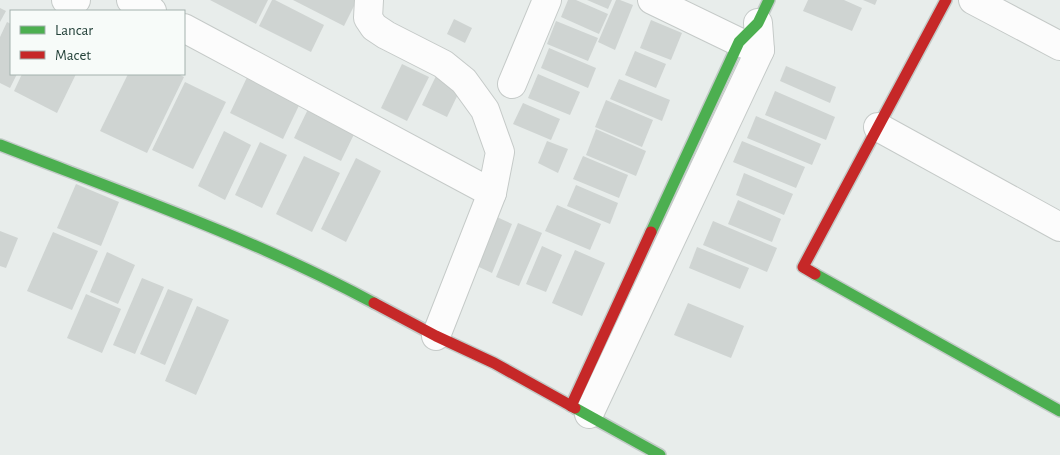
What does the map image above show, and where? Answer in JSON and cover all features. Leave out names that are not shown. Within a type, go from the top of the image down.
[{"type":"street","points":[[66,0],[76,0]]},
{"type":"street","points":[[130,0],[150,10]]},
{"type":"street","points":[[369,0],[368,18],[374,27],[386,36],[443,64],[464,81],[485,110],[500,152],[492,193],[436,336]]},
{"type":"street","points":[[512,84],[547,0]]},
{"type":"street","points":[[652,0],[749,46]]},
{"type":"street","points":[[946,0],[802,267],[1060,411]]},
{"type":"street","points":[[973,0],[1060,46]]},
{"type":"street","points":[[580,410],[764,12]]},
{"type":"street","points":[[185,29],[492,193]]},
{"type":"street","points":[[878,127],[1060,227]]},
{"type":"street","points":[[0,145],[234,236],[337,282],[436,336],[494,363],[660,455]]},
{"type":"building","points":[[210,0],[268,0],[256,24]]},
{"type":"building","points":[[272,0],[324,25],[311,52],[259,26]]},
{"type":"building","points":[[293,0],[357,0],[344,26]]},
{"type":"building","points":[[568,0],[576,0],[608,14],[599,34],[561,17]]},
{"type":"building","points":[[587,0],[612,0],[608,9]]},
{"type":"building","points":[[616,0],[633,5],[615,50],[598,42]]},
{"type":"building","points":[[808,0],[844,0],[862,8],[852,31],[803,11]]},
{"type":"building","points":[[863,0],[877,0],[875,5]]},
{"type":"building","points":[[0,8],[6,11],[0,22]]},
{"type":"building","points":[[454,19],[472,28],[465,43],[447,34]]},
{"type":"building","points":[[651,20],[682,33],[671,60],[640,48]]},
{"type":"building","points":[[556,21],[598,38],[588,61],[547,44]]},
{"type":"building","points":[[7,22],[10,24],[10,75],[16,75],[10,88],[0,83],[0,37]]},
{"type":"building","points":[[549,48],[596,68],[588,88],[541,68]]},
{"type":"building","points":[[635,51],[666,64],[656,88],[625,75]]},
{"type":"building","points":[[402,64],[429,77],[407,121],[381,108]]},
{"type":"building","points":[[786,66],[836,87],[830,103],[780,81]]},
{"type":"building","points":[[251,69],[304,95],[283,139],[230,113]]},
{"type":"building","points":[[538,74],[580,92],[570,115],[528,98]]},
{"type":"building","points":[[22,75],[76,75],[57,113],[14,91]]},
{"type":"building","points":[[128,75],[180,75],[184,77],[147,153],[100,131]]},
{"type":"building","points":[[436,76],[461,88],[447,117],[422,105]]},
{"type":"building","points":[[619,79],[670,100],[662,121],[610,99]]},
{"type":"building","points":[[185,82],[226,102],[193,169],[152,150]]},
{"type":"building","points":[[775,91],[835,117],[826,140],[765,115]]},
{"type":"building","points":[[606,100],[653,120],[642,147],[595,127]]},
{"type":"building","points":[[312,101],[359,124],[341,161],[294,138]]},
{"type":"building","points":[[523,103],[560,119],[551,140],[513,124]]},
{"type":"building","points":[[756,116],[821,144],[812,165],[747,138]]},
{"type":"building","points":[[596,129],[646,151],[636,176],[586,155]]},
{"type":"building","points":[[224,131],[251,145],[225,200],[198,186]]},
{"type":"building","points":[[547,141],[568,149],[558,173],[538,163]]},
{"type":"building","points":[[742,141],[805,167],[796,188],[733,162]]},
{"type":"building","points":[[260,142],[287,155],[262,208],[235,195]]},
{"type":"building","points":[[304,156],[340,173],[312,232],[276,214]]},
{"type":"building","points":[[583,156],[628,175],[619,198],[573,179]]},
{"type":"building","points":[[356,158],[381,171],[346,242],[321,229]]},
{"type":"building","points":[[744,173],[793,194],[784,215],[736,195]]},
{"type":"building","points":[[76,184],[119,202],[101,246],[57,228]]},
{"type":"building","points":[[576,185],[618,203],[610,224],[567,206]]},
{"type":"building","points":[[738,200],[781,219],[772,242],[728,224]]},
{"type":"building","points":[[557,205],[601,224],[590,250],[545,231]]},
{"type":"building","points":[[488,213],[512,224],[492,273],[468,262]]},
{"type":"building","points":[[713,221],[777,248],[767,272],[703,245]]},
{"type":"building","points":[[518,223],[542,233],[519,286],[496,277]]},
{"type":"building","points":[[0,231],[18,238],[6,268],[0,266]]},
{"type":"building","points":[[53,232],[98,251],[72,310],[27,291]]},
{"type":"building","points":[[542,246],[562,255],[546,292],[526,284]]},
{"type":"building","points":[[697,247],[749,268],[740,289],[689,268]]},
{"type":"building","points":[[575,250],[605,263],[582,316],[552,303]]},
{"type":"building","points":[[107,252],[135,265],[118,304],[90,292]]},
{"type":"building","points":[[142,278],[164,287],[135,354],[113,345]]},
{"type":"building","points":[[168,289],[193,299],[165,365],[140,354]]},
{"type":"building","points":[[86,294],[121,309],[102,353],[67,338]]},
{"type":"building","points":[[688,303],[744,326],[731,358],[674,335]]},
{"type":"building","points":[[197,306],[229,320],[196,395],[165,381]]},
{"type":"traffic: fast","points":[[651,232],[739,42],[758,23],[769,0]]},
{"type":"traffic: fast","points":[[0,145],[190,218],[283,258],[374,303]]},
{"type":"traffic: fast","points":[[815,274],[1060,411]]},
{"type":"traffic: fast","points":[[575,408],[660,455]]},
{"type":"traffic: jam","points":[[815,274],[803,267],[946,0]]},
{"type":"traffic: jam","points":[[571,406],[651,232]]},
{"type":"traffic: jam","points":[[374,303],[436,336],[494,363],[575,408]]}]
